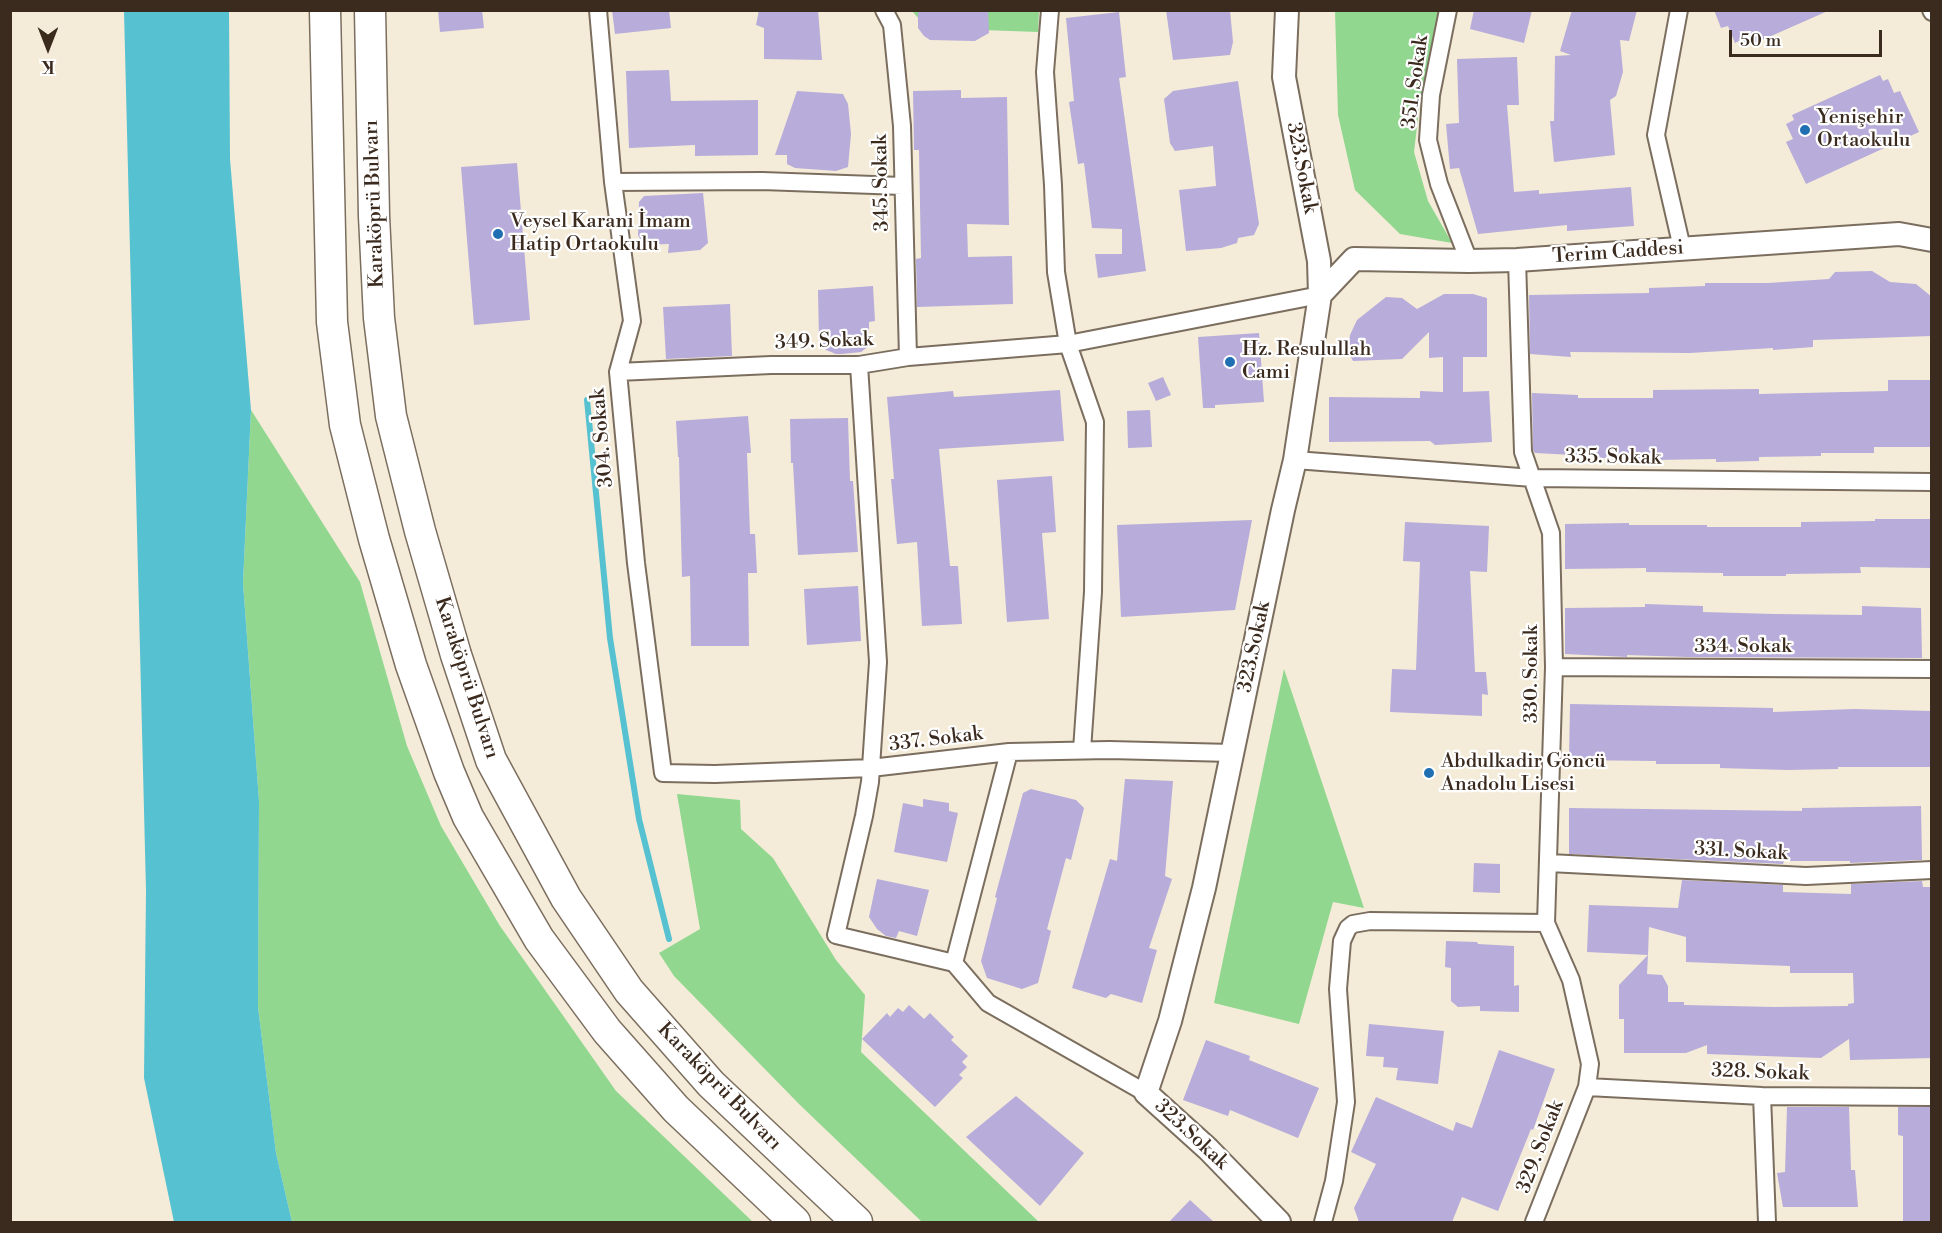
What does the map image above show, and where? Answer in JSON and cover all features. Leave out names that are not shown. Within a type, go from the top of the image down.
[{"type":"highway","points":[[325,10],[332,322],[345,424],[374,539],[408,653],[449,772],[468,817],[539,939],[607,1031],[676,1109],[795,1222]]},
{"type":"highway","name":"Karaköprü Bulvarı","points":[[370,10],[378,295],[391,416],[420,531],[453,644],[491,760],[566,898],[629,991],[711,1084],[856,1222]]},
{"type":"street","name":"304. Sokak","points":[[598,10],[613,182],[632,321],[618,372],[636,563],[661,755]]},
{"type":"street","name":"345. Sokak","points":[[884,10],[892,25],[902,126],[908,357]]},
{"type":"street","points":[[1050,10],[1045,72],[1056,272],[1068,344],[1095,422],[1093,592],[1082,750]]},
{"type":"street","name":"323.Sokak","points":[[1278,1222],[1208,1149],[1146,1093],[1170,1022],[1204,888],[1295,460],[1320,295],[1319,261],[1284,77],[1287,10]]},
{"type":"street","name":"351. Sokak","points":[[1448,10],[1431,95],[1428,140],[1440,184],[1469,261]]},
{"type":"street","points":[[1679,10],[1656,135],[1682,248]]},
{"type":"street","points":[[613,182],[762,181],[902,186]]},
{"type":"street","name":"Terim Caddesi","points":[[1320,295],[1354,259],[1516,260],[1899,234],[1932,240]]},
{"type":"street","name":"330. Sokak","points":[[1516,260],[1523,452],[1551,533],[1554,667],[1546,923],[1571,980],[1590,1064],[1587,1087]]},
{"type":"street","name":"349. Sokak","points":[[618,372],[771,365],[859,365],[908,357],[1068,344],[1320,295]]},
{"type":"street","points":[[859,365],[878,662],[870,782],[836,935],[954,963],[988,1003],[1146,1093]]},
{"type":"street","name":"335. Sokak","points":[[1295,460],[1533,478],[1932,482]]},
{"type":"street","name":"334. Sokak","points":[[1554,667],[1932,669]]},
{"type":"street","name":"337. Sokak","points":[[661,755],[663,773],[715,774],[871,768],[1009,752],[1082,750],[1232,753]]},
{"type":"street","points":[[954,963],[1009,752]]},
{"type":"street","name":"331. Sokak","points":[[1549,863],[1806,876],[1932,870]]},
{"type":"street","points":[[1323,1222],[1334,1181],[1346,1102],[1338,989],[1342,941],[1348,928],[1353,924],[1370,921],[1546,923]]},
{"type":"street","name":"328. Sokak","points":[[1587,1087],[1762,1096],[1932,1096]]},
{"type":"street","name":"329. Sokak","points":[[1534,1222],[1587,1087]]},
{"type":"street","points":[[1762,1096],[1767,1222]]},
{"type":"green space","points":[[912,11],[1039,11],[1038,32],[927,28]]},
{"type":"green space","points":[[1335,11],[1439,11],[1420,101],[1414,152],[1428,201],[1452,243],[1400,234],[1355,190],[1338,115]]},
{"type":"green space","points":[[251,410],[360,582],[407,746],[441,826],[500,926],[616,1091],[753,1222],[292,1222],[276,1153],[258,1007],[259,801],[243,583]]},
{"type":"green space","points":[[1284,669],[1364,908],[1333,902],[1299,1024],[1214,1003]]},
{"type":"green space","points":[[677,794],[740,800],[741,829],[773,858],[836,960],[865,995],[861,1052],[1039,1222],[922,1222],[799,1104],[674,976],[659,953],[700,929]]},
{"type":"water","points":[[124,11],[229,11],[230,159],[251,410],[243,583],[259,801],[258,1007],[276,1153],[292,1222],[174,1222],[144,1078],[146,890]]},
{"type":"building","points":[[438,10],[482,10],[484,28],[440,32]]},
{"type":"building","points":[[612,10],[669,10],[671,28],[615,34]]},
{"type":"building","points":[[759,10],[818,10],[822,60],[764,59],[764,28],[756,25]]},
{"type":"building","points":[[918,10],[988,10],[989,33],[975,41],[930,40],[918,28]]},
{"type":"building","points":[[1166,10],[1230,10],[1233,42],[1230,55],[1173,60]]},
{"type":"building","points":[[1474,10],[1532,10],[1524,43],[1470,29]]},
{"type":"building","points":[[1572,10],[1637,10],[1629,41],[1620,40],[1623,72],[1616,96],[1610,100],[1615,155],[1554,162],[1550,121],[1554,121],[1555,56],[1571,55],[1560,51]]},
{"type":"building","points":[[1714,10],[1830,10],[1744,48],[1741,40],[1735,43],[1728,26],[1721,28]]},
{"type":"building","points":[[1119,12],[1126,77],[1119,78],[1146,271],[1098,278],[1095,254],[1122,254],[1122,229],[1092,228],[1084,163],[1078,164],[1069,102],[1074,101],[1066,18]]},
{"type":"building","points":[[1517,57],[1519,105],[1507,105],[1514,192],[1539,190],[1539,194],[1631,187],[1634,226],[1567,231],[1567,225],[1478,234],[1459,168],[1450,169],[1446,124],[1459,123],[1457,59]]},
{"type":"building","points":[[669,70],[671,101],[758,100],[758,155],[695,156],[695,145],[629,148],[626,71]]},
{"type":"building","points":[[1880,75],[1883,81],[1888,79],[1894,93],[1900,91],[1919,132],[1806,184],[1786,142],[1793,139],[1786,124],[1794,120],[1792,115]]},
{"type":"building","points":[[1238,81],[1259,224],[1254,235],[1238,238],[1237,243],[1221,248],[1186,251],[1179,190],[1216,186],[1213,146],[1175,151],[1170,143],[1164,99],[1173,91]]},
{"type":"building","points":[[961,90],[961,98],[1007,97],[1009,225],[967,224],[968,257],[1012,256],[1013,304],[917,307],[916,259],[921,258],[919,150],[914,150],[913,91]]},
{"type":"building","points":[[797,91],[843,94],[848,104],[851,134],[848,167],[836,171],[795,168],[787,164],[787,155],[775,155]]},
{"type":"building","points":[[517,163],[530,320],[474,325],[461,167]]},
{"type":"building","points":[[703,193],[708,243],[700,250],[668,253],[669,244],[643,245],[638,235],[639,202],[644,196]]},
{"type":"building","points":[[1872,271],[1890,282],[1916,284],[1932,297],[1932,336],[1813,340],[1813,347],[1773,350],[1773,348],[1690,353],[1570,352],[1571,357],[1530,354],[1529,295],[1649,293],[1649,288],[1705,286],[1705,283],[1768,283],[1829,279],[1835,272]]},
{"type":"building","points":[[873,286],[875,321],[869,322],[869,346],[861,352],[842,354],[826,350],[819,341],[818,290]]},
{"type":"building","points":[[1444,294],[1473,294],[1487,298],[1487,357],[1463,357],[1463,392],[1489,391],[1492,442],[1435,445],[1430,441],[1329,442],[1329,397],[1420,398],[1420,391],[1443,392],[1443,357],[1429,358],[1429,332],[1402,359],[1353,361],[1348,351],[1350,335],[1357,320],[1386,297],[1402,298],[1417,309]]},
{"type":"building","points":[[730,304],[732,356],[666,359],[663,307]]},
{"type":"building","name":"Hz. Resulullah Cami","points":[[1259,333],[1264,402],[1215,405],[1215,408],[1203,408],[1198,337]]},
{"type":"building","points":[[1163,377],[1171,395],[1156,401],[1148,383]]},
{"type":"building","points":[[1888,380],[1932,380],[1932,447],[1874,447],[1874,453],[1821,453],[1821,456],[1759,457],[1759,461],[1716,462],[1716,459],[1593,458],[1593,456],[1535,453],[1533,450],[1532,393],[1578,395],[1578,398],[1653,398],[1653,390],[1759,389],[1759,394],[1888,391]]},
{"type":"building","points":[[1060,390],[1064,441],[939,449],[950,566],[958,566],[962,624],[922,626],[917,542],[897,544],[887,397],[953,391],[954,397]]},
{"type":"building","points":[[1150,410],[1152,447],[1128,448],[1127,411]]},
{"type":"building","points":[[748,416],[751,453],[747,453],[750,534],[755,534],[757,573],[748,573],[749,646],[691,646],[690,576],[682,577],[676,421]]},
{"type":"building","points":[[848,418],[850,481],[853,481],[858,552],[798,555],[790,419]]},
{"type":"building","points":[[1052,476],[1056,532],[1042,533],[1049,619],[1007,622],[997,480]]},
{"type":"building","points":[[1875,519],[1932,519],[1932,568],[1860,567],[1861,573],[1786,574],[1786,576],[1646,572],[1646,568],[1565,569],[1565,524],[1629,523],[1629,525],[1707,525],[1707,527],[1801,527],[1801,522],[1875,521]]},
{"type":"building","points":[[1252,520],[1235,610],[1121,617],[1117,525]]},
{"type":"building","points":[[1405,522],[1489,526],[1487,572],[1470,571],[1475,672],[1486,672],[1488,695],[1482,694],[1482,716],[1390,712],[1392,669],[1416,670],[1420,562],[1403,561]]},
{"type":"building","points":[[858,586],[861,641],[807,645],[804,589]]},
{"type":"building","points":[[1645,604],[1703,606],[1703,612],[1774,614],[1862,615],[1862,606],[1921,608],[1922,658],[1627,655],[1627,657],[1565,654],[1565,608],[1645,607]]},
{"type":"building","points":[[1570,704],[1773,708],[1773,712],[1854,709],[1932,711],[1932,767],[1838,767],[1838,769],[1787,770],[1720,768],[1720,764],[1656,764],[1656,761],[1569,760]]},
{"type":"building","points":[[1125,779],[1173,781],[1165,876],[1172,879],[1149,948],[1157,950],[1142,1003],[1111,994],[1106,998],[1072,988],[1110,859],[1117,861]]},
{"type":"building","points":[[1031,789],[1076,800],[1084,808],[1071,860],[1066,858],[1047,929],[1051,931],[1038,983],[1022,989],[987,978],[981,961],[997,898],[995,897],[1023,793]]},
{"type":"building","points":[[923,799],[949,803],[949,811],[958,813],[947,862],[894,852],[903,803],[923,807]]},
{"type":"building","points":[[1921,806],[1922,860],[1850,863],[1850,861],[1784,861],[1783,864],[1569,854],[1569,808],[1802,811],[1802,808]]},
{"type":"building","points":[[1474,863],[1500,864],[1500,893],[1473,892]]},
{"type":"building","points":[[877,879],[929,890],[917,936],[899,931],[896,938],[886,936],[877,929],[869,917]]},
{"type":"building","points":[[1682,880],[1783,885],[1783,892],[1851,894],[1851,884],[1922,881],[1923,887],[1932,887],[1932,1058],[1850,1060],[1849,1039],[1821,1058],[1707,1054],[1707,1045],[1686,1053],[1624,1053],[1624,1019],[1619,1019],[1619,985],[1648,955],[1587,952],[1589,905],[1678,908]],"holes":[[[1649,927],[1686,937],[1686,962],[1790,966],[1790,973],[1853,973],[1854,1003],[1848,1006],[1775,1007],[1684,1005],[1684,1002],[1668,1002],[1668,986],[1662,975],[1647,974]]]},
{"type":"building","points":[[1446,941],[1514,946],[1514,986],[1519,985],[1519,1012],[1480,1011],[1480,1006],[1458,1007],[1451,1001],[1451,968],[1445,967]]},
{"type":"building","points":[[909,1005],[924,1019],[930,1013],[954,1037],[951,1040],[968,1056],[962,1062],[967,1067],[959,1075],[963,1078],[935,1107],[862,1039],[887,1013],[890,1017],[898,1008],[903,1012]]},
{"type":"building","points":[[1369,1024],[1444,1031],[1438,1084],[1396,1080],[1398,1068],[1383,1067],[1384,1057],[1366,1056]]},
{"type":"building","points":[[1206,1040],[1250,1056],[1249,1060],[1319,1088],[1298,1138],[1230,1110],[1228,1116],[1183,1100]]},
{"type":"building","points":[[1499,1050],[1555,1069],[1533,1130],[1531,1129],[1498,1211],[1462,1197],[1452,1222],[1359,1222],[1354,1208],[1376,1164],[1351,1152],[1376,1097],[1453,1131],[1456,1122],[1472,1128]]},
{"type":"building","points":[[1016,1096],[1084,1153],[1040,1206],[966,1137]]},
{"type":"building","points":[[1787,1107],[1849,1107],[1851,1170],[1855,1170],[1858,1207],[1783,1207],[1777,1173],[1785,1172]]},
{"type":"building","points":[[1898,1107],[1932,1107],[1932,1222],[1903,1222],[1903,1136],[1898,1135]]},
{"type":"building","points":[[1190,1200],[1214,1222],[1169,1222]]},
{"type":"waterway","points":[[587,400],[610,638],[639,819],[669,939]]},
{"type":"place","name":"Yenişehir Ortaokulu","points":[[1805,130]]},
{"type":"place","name":"Veysel Karani İmam Hatip Ortaokulu","points":[[498,234]]},
{"type":"place","name":"Hz. Resulullah Cami","points":[[1230,362]]},
{"type":"place","name":"Abdulkadir Göncü Anadolu Lisesi","points":[[1429,773]]}]
